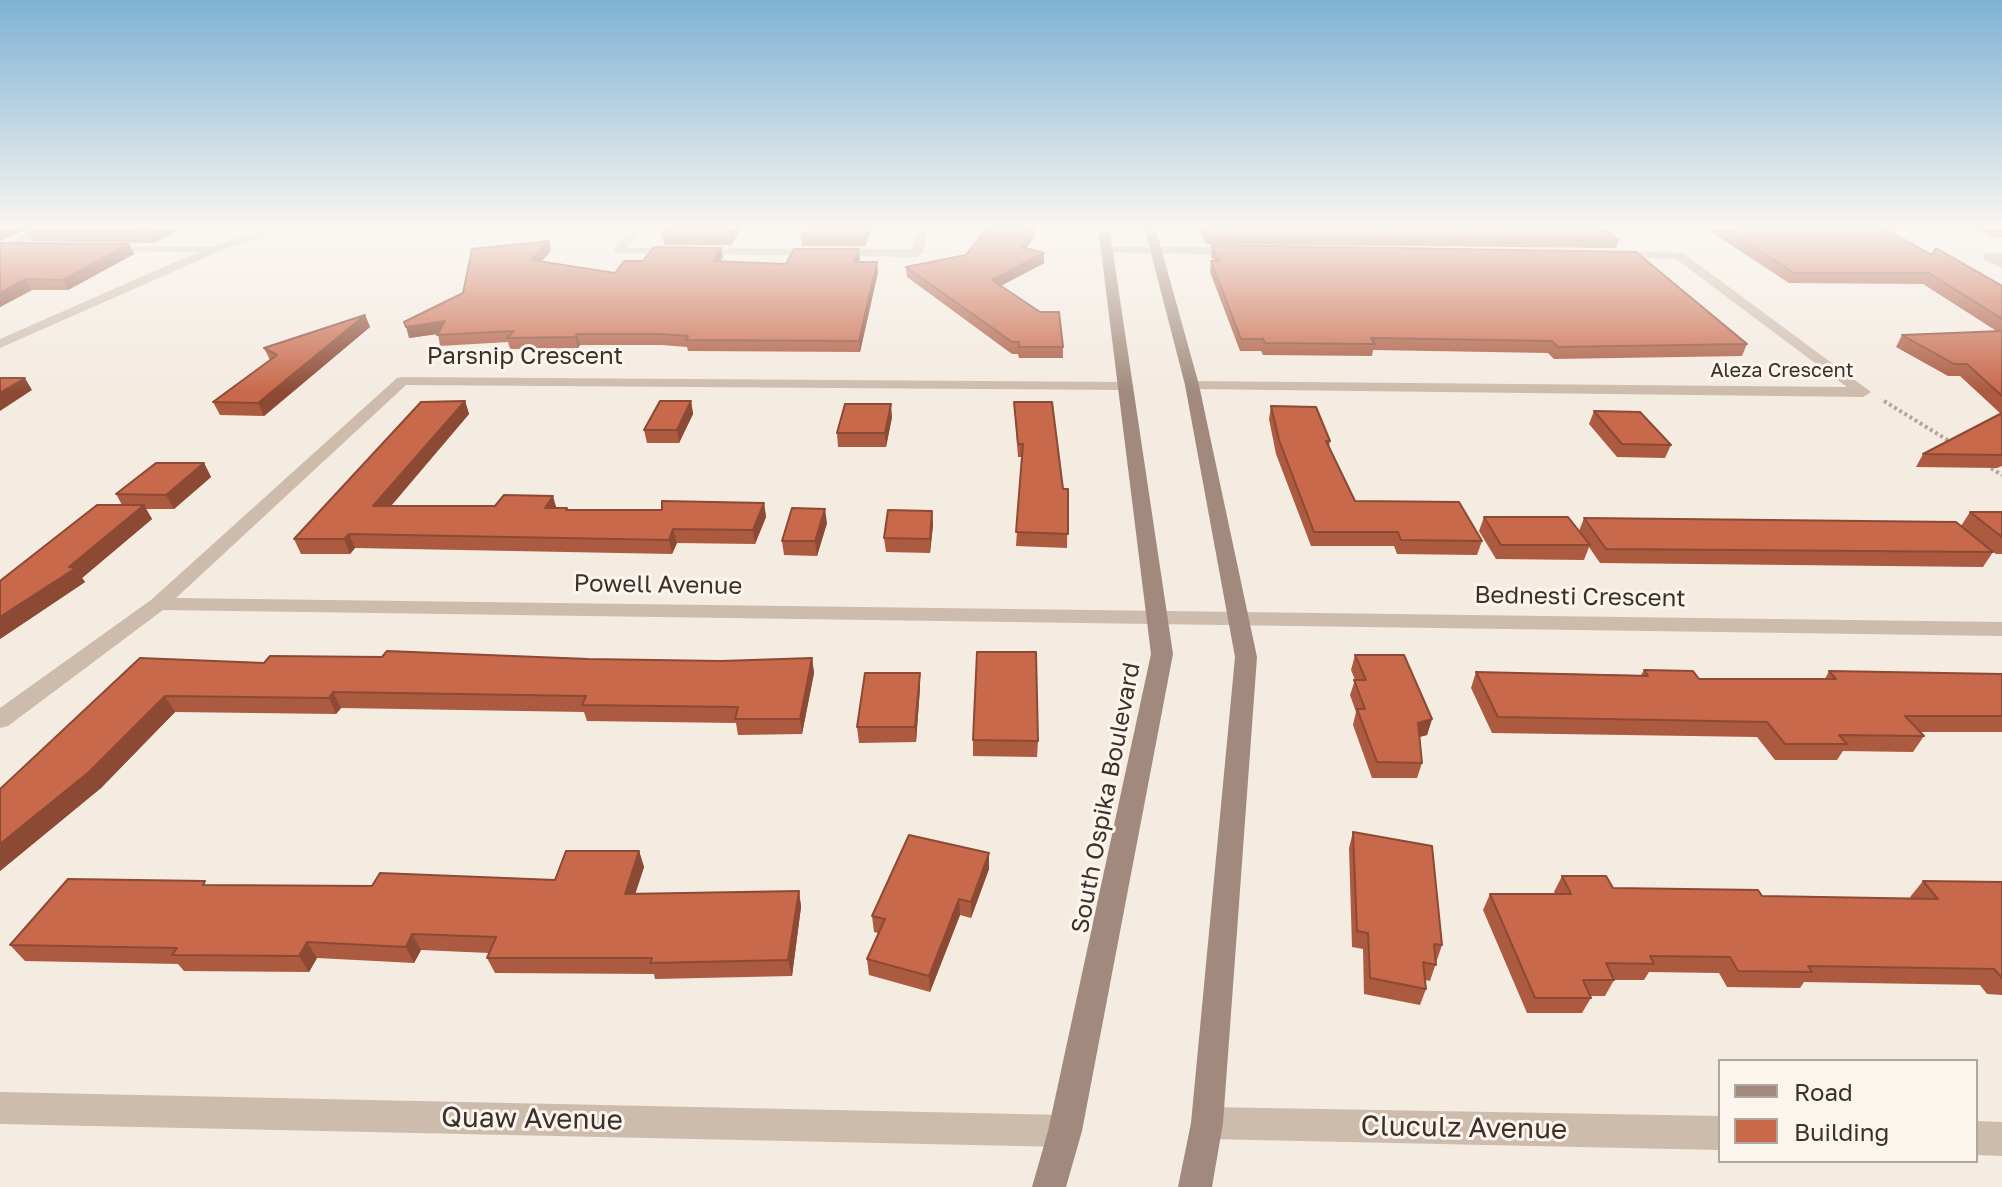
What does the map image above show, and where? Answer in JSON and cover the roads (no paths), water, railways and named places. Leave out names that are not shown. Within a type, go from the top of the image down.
[{"type":"main road","name":"South Ospika Boulevard","points":[[1049,1187],[1065,1131],[1162,654],[1111,281]]},
{"type":"main road","points":[[1164,281],[1192,385],[1246,657],[1207,1123],[1195,1187]]},
{"type":"street","points":[[0,344],[142,281]]},
{"type":"street","name":"Aleza Crescent","points":[[1192,385],[1863,392],[1713,281]]},
{"type":"street","name":"Parsnip Crescent","points":[[0,720],[158,604],[402,381],[1127,386]]},
{"type":"street","name":"Powell Avenue","points":[[158,604],[1157,617]]},
{"type":"street","name":"Bednesti Crescent","points":[[1157,617],[2002,629]]},
{"type":"street","name":"Quaw Avenue","points":[[0,1108],[1065,1131]]},
{"type":"street","name":"Cluculz Avenue","points":[[1207,1123],[1718,1133]]},
{"type":"street","points":[[1978,1138],[2002,1139]]}]
